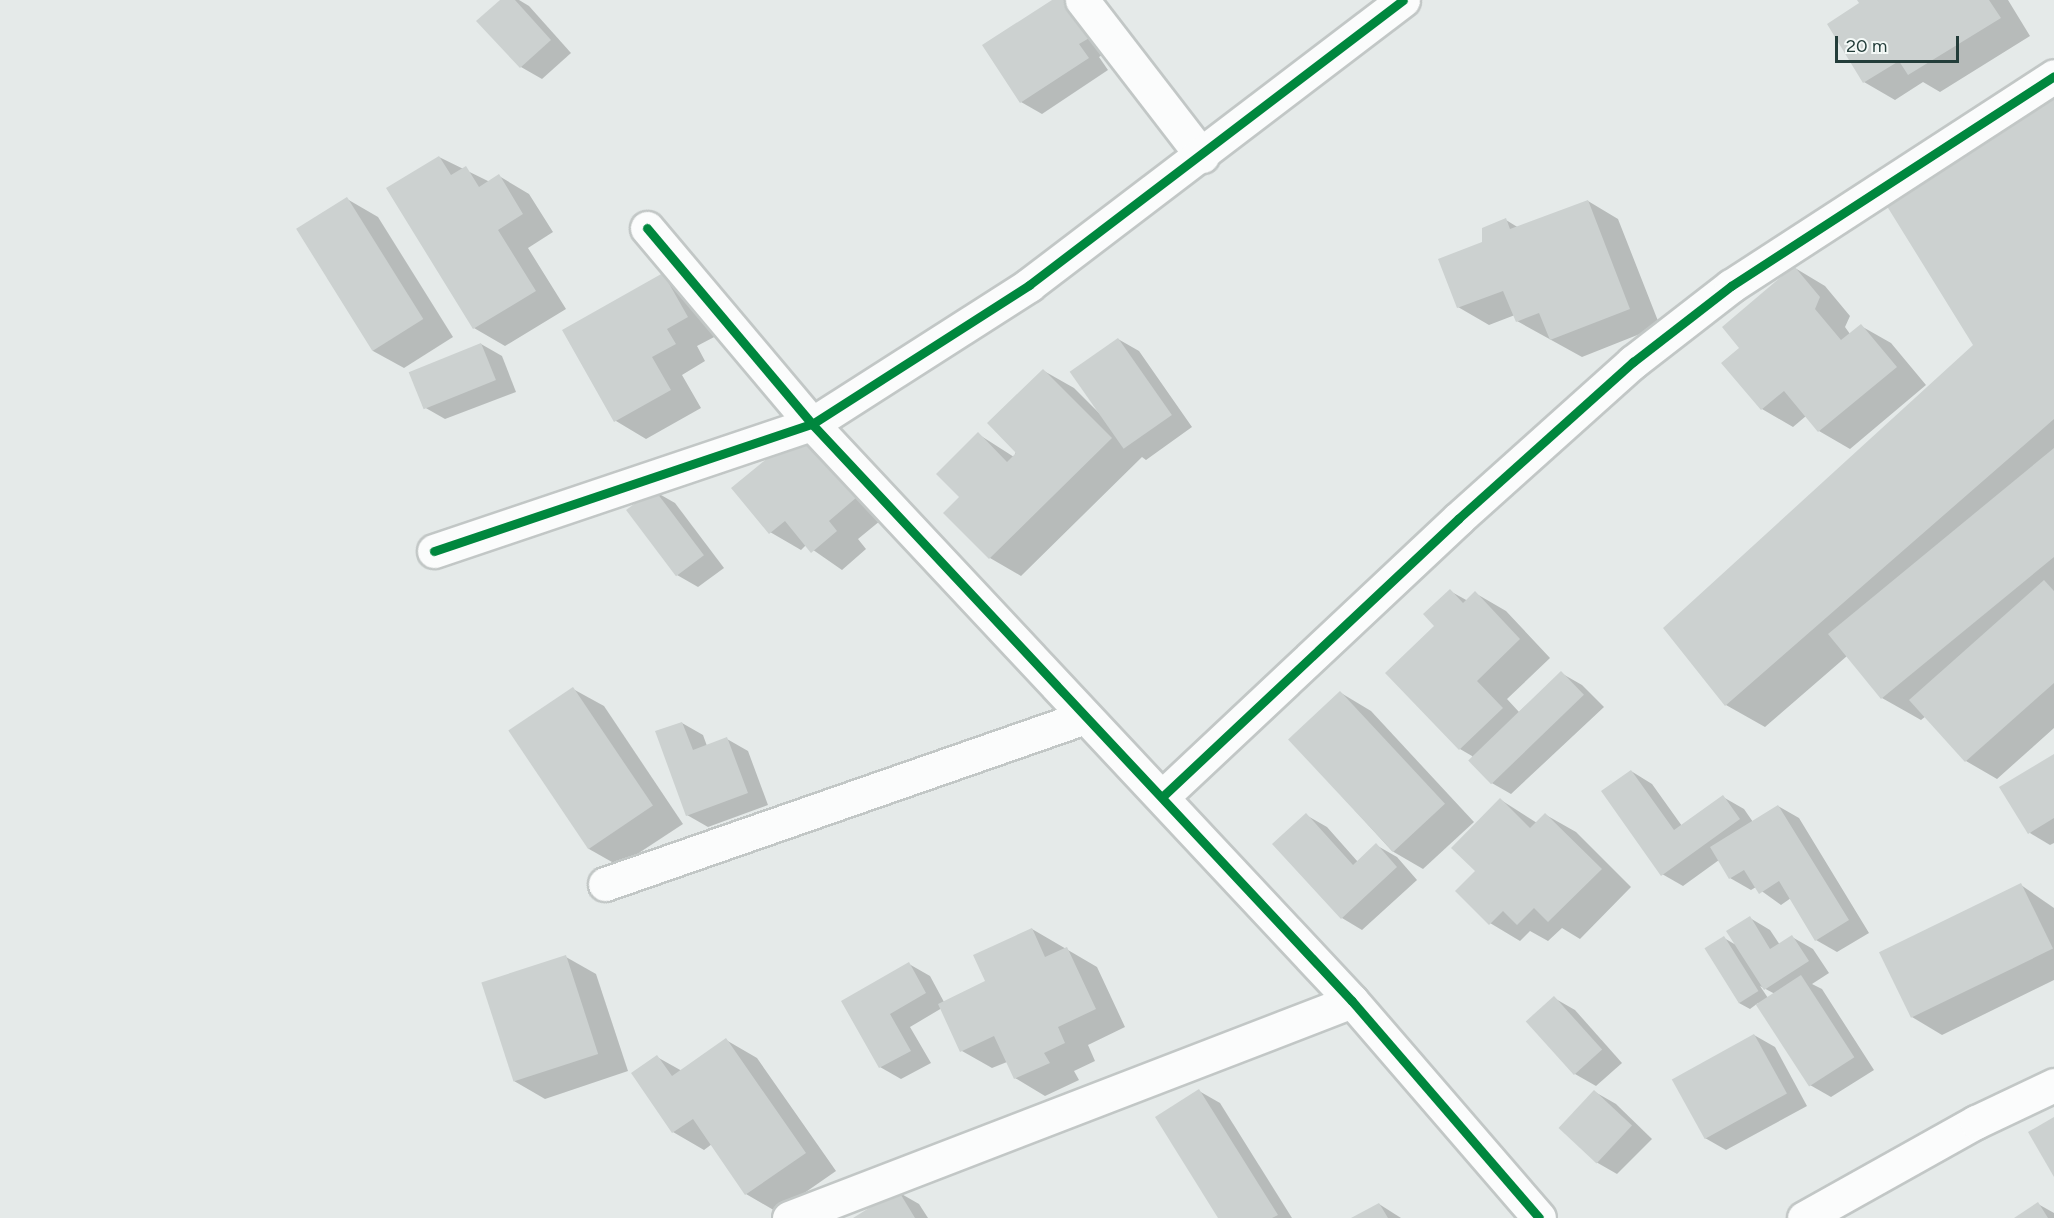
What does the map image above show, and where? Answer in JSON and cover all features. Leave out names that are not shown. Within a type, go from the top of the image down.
[{"type":"street","points":[[1082,0],[1202,156]]},
{"type":"street","points":[[434,551],[812,424],[1029,285],[1202,156],[1403,0]]},
{"type":"street","points":[[1162,797],[1459,518],[1633,362],[1731,286],[2054,75]]},
{"type":"street","points":[[647,228],[812,424],[1353,1001],[1539,1218]]},
{"type":"street","points":[[605,884],[1085,717]]},
{"type":"street","points":[[789,1218],[1353,1001]]},
{"type":"street","points":[[1804,1218],[1976,1122],[2054,1085]]},
{"type":"building","points":[[500,0],[515,0],[551,40],[520,68],[476,21]]},
{"type":"building","points":[[1052,0],[1077,0],[1098,33],[1079,44],[1089,58],[1020,103],[982,45]]},
{"type":"building","points":[[1857,0],[1989,0],[2001,18],[1908,75],[1899,61],[1863,83],[1827,24],[1859,3]]},
{"type":"building","points":[[2054,92],[2054,419],[1725,706],[1663,628],[1973,345],[1885,203]]},
{"type":"building","points":[[439,156],[451,175],[466,166],[479,187],[499,174],[523,214],[498,230],[536,291],[473,329],[386,188]]},
{"type":"building","points":[[347,197],[423,319],[372,351],[296,229]]},
{"type":"building","points":[[1588,200],[1630,309],[1550,340],[1539,313],[1516,322],[1503,291],[1457,308],[1438,259],[1482,242],[1482,228],[1506,218],[1510,229]]},
{"type":"building","points":[[1794,266],[1820,297],[1815,309],[1841,340],[1861,324],[1897,367],[1818,432],[1784,391],[1761,410],[1721,363],[1739,348],[1722,327]]},
{"type":"building","points":[[663,273],[688,317],[667,329],[676,344],[652,357],[671,390],[614,422],[562,330]]},
{"type":"building","points":[[1118,338],[1172,415],[1124,449],[1070,372]]},
{"type":"building","points":[[481,343],[496,380],[424,409],[409,372]]},
{"type":"building","points":[[1043,369],[1112,438],[989,559],[943,513],[959,497],[936,474],[978,432],[1007,462],[1016,453],[987,423]]},
{"type":"building","points":[[802,430],[857,497],[829,521],[837,531],[811,553],[785,521],[769,534],[731,488]]},
{"type":"building","points":[[2054,448],[2054,557],[1881,699],[1828,634]]},
{"type":"building","points":[[654,489],[704,555],[676,576],[626,510]]},
{"type":"building","points":[[2044,580],[2054,591],[2054,683],[1965,762],[1909,700]]},
{"type":"building","points":[[1450,589],[1463,603],[1475,591],[1520,639],[1477,681],[1503,708],[1459,750],[1385,673],[1434,626],[1423,614]]},
{"type":"building","points":[[1561,671],[1584,695],[1491,784],[1468,761]]},
{"type":"building","points":[[573,687],[653,806],[588,849],[508,731]]},
{"type":"building","points":[[1340,691],[1445,804],[1393,852],[1288,739]]},
{"type":"building","points":[[682,722],[693,750],[727,737],[748,793],[686,816],[655,731]]},
{"type":"building","points":[[2054,754],[2054,818],[2028,834],[1999,787]]},
{"type":"building","points":[[1631,770],[1674,830],[1723,795],[1740,819],[1661,876],[1601,791]]},
{"type":"building","points":[[1500,798],[1530,828],[1545,813],[1602,869],[1548,922],[1534,908],[1517,925],[1503,911],[1489,925],[1455,891],[1475,871],[1451,848]]},
{"type":"building","points":[[1778,805],[1849,920],[1815,941],[1779,881],[1759,894],[1744,870],[1729,879],[1710,847]]},
{"type":"building","points":[[1306,813],[1353,865],[1376,843],[1397,867],[1341,919],[1272,844]]},
{"type":"building","points":[[2021,883],[2053,949],[1911,1018],[1879,952]]},
{"type":"building","points":[[1750,916],[1770,949],[1792,935],[1809,961],[1764,990],[1726,931]]},
{"type":"building","points":[[1032,928],[1045,957],[1067,947],[1096,1009],[1058,1027],[1065,1043],[1044,1053],[1050,1063],[1014,1079],[994,1036],[960,1052],[938,1004],[985,981],[973,955]]},
{"type":"building","points":[[1724,936],[1758,991],[1739,1003],[1704,948]]},
{"type":"building","points":[[566,955],[598,1054],[513,1081],[481,983]]},
{"type":"building","points":[[909,962],[926,993],[890,1014],[911,1051],[879,1068],[841,1001]]},
{"type":"building","points":[[1801,975],[1854,1057],[1809,1087],[1756,1004]]},
{"type":"building","points":[[1554,996],[1602,1050],[1574,1075],[1526,1021]]},
{"type":"building","points":[[1754,1034],[1787,1093],[1705,1139],[1672,1080]]},
{"type":"building","points":[[726,1038],[806,1153],[745,1195],[693,1119],[672,1133],[631,1073],[657,1055],[672,1076]]},
{"type":"building","points":[[1199,1089],[1278,1215],[1272,1218],[1218,1218],[1155,1117]]},
{"type":"building","points":[[1594,1090],[1632,1125],[1597,1163],[1559,1128]]},
{"type":"building","points":[[2054,1117],[2054,1177],[2028,1132]]},
{"type":"building","points":[[898,1190],[915,1218],[853,1218]]},
{"type":"building","points":[[2038,1202],[2048,1218],[2014,1218]]},
{"type":"building","points":[[1379,1203],[1388,1218],[1351,1218]]},
{"type":"cycle path","points":[[434,551],[812,424],[1029,285],[1403,0]]},
{"type":"cycle path","points":[[1162,797],[1459,518],[1633,362],[1731,286],[2054,76]]},
{"type":"cycle path","points":[[647,228],[812,424],[1352,1001],[1539,1218]]}]
